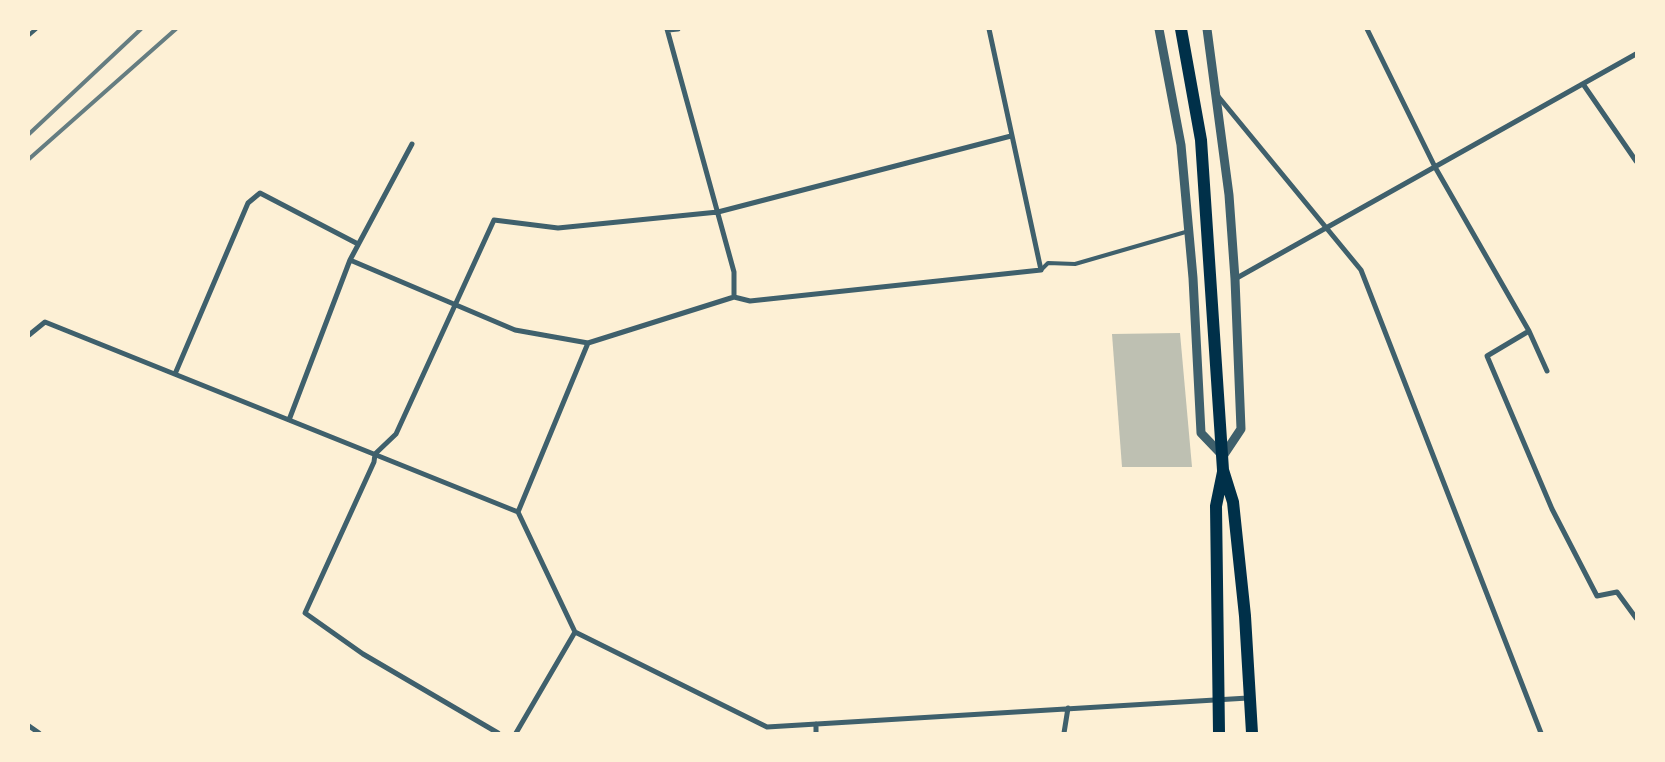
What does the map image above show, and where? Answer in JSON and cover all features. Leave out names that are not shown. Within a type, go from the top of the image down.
[{"type":"main road","points":[[1181,29],[1201,140],[1223,456],[1223,470],[1216,506],[1219,733]]},
{"type":"main road","points":[[1223,470],[1233,502],[1251,698],[1252,733]]},
{"type":"street","points":[[678,29],[667,29],[734,272],[734,297]]},
{"type":"street","points":[[350,260],[515,330],[588,343],[734,297],[750,301],[1042,270],[989,29]]},
{"type":"street","points":[[1159,29],[1181,145],[1189,231],[1201,433],[1223,456],[1241,429],[1235,279],[1229,195],[1207,29]]},
{"type":"street","points":[[1367,29],[1435,167],[1529,330],[1547,371]]},
{"type":"street","points":[[1235,279],[1636,54]]},
{"type":"street","points":[[1583,84],[1636,161]]},
{"type":"street","points":[[1217,95],[1361,270],[1541,733]]},
{"type":"street","points":[[498,733],[363,654],[305,613],[374,462],[375,454],[396,434],[494,220],[558,228],[718,212],[1011,136]]},
{"type":"street","points":[[289,420],[350,260],[412,144]]},
{"type":"street","points":[[175,374],[248,204],[260,193],[358,244]]},
{"type":"street","points":[[29,335],[45,322],[518,512],[575,632],[767,727],[1251,698]]},
{"type":"street","points":[[1529,330],[1487,356],[1552,509],[1598,596],[1617,592],[1636,618]]},
{"type":"street","points":[[518,512],[588,343]]},
{"type":"street","points":[[516,733],[575,632]]},
{"type":"street","points":[[1064,733],[1068,708]]},
{"type":"street","points":[[816,724],[816,733]]},
{"type":"street","points":[[29,726],[39,733]]},
{"type":"lane","points":[[29,35],[36,29]]},
{"type":"lane","points":[[1042,270],[1048,263],[1075,264],[1189,231]]},
{"type":"building","points":[[1180,333],[1192,467],[1122,467],[1112,334]]},
{"type":"railway","points":[[29,134],[141,29]]},
{"type":"railway","points":[[29,159],[176,29]]}]
